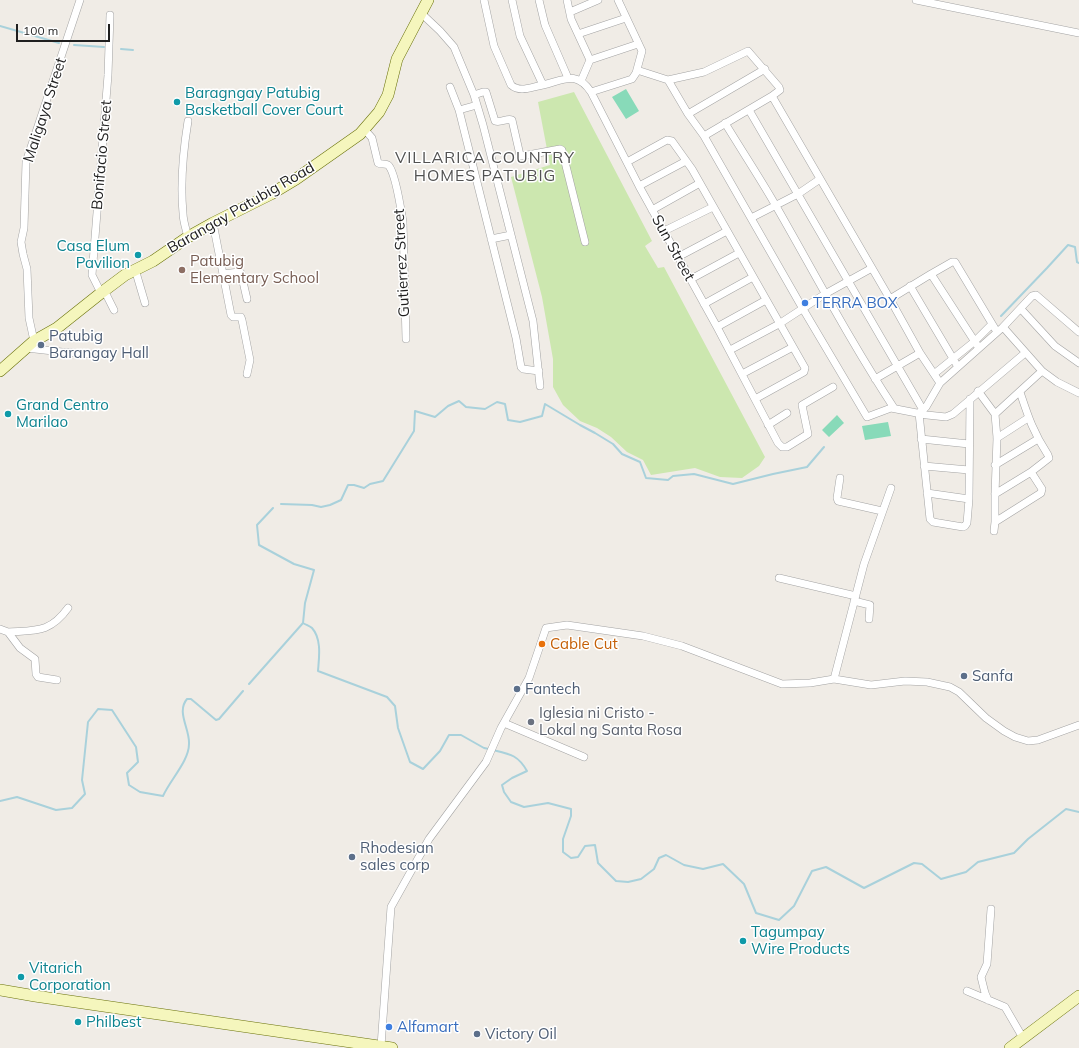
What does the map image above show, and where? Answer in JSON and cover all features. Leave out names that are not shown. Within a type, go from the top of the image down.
[{"type":"main road","name":"Barangay Patubig Road","points":[[0,371],[30,344],[57,328],[102,291],[135,269],[153,261],[188,237],[213,223],[284,187],[365,130],[379,112],[385,101],[397,60],[428,0]]},
{"type":"main road","points":[[0,990],[392,1048]]},
{"type":"main road","points":[[1010,1048],[1079,996]]},
{"type":"street","name":"Maligaya Street","points":[[30,344],[27,269],[21,242],[24,228],[26,162],[80,0]]},
{"type":"street","points":[[484,0],[494,46],[511,85],[516,89],[521,90],[568,78],[545,25],[539,0]]},
{"type":"street","points":[[512,0],[520,36],[542,85]]},
{"type":"street","points":[[567,0],[578,34],[590,60],[581,82]]},
{"type":"street","points":[[570,12],[598,0]]},
{"type":"street","points":[[591,92],[632,79],[637,70],[642,51],[618,0]]},
{"type":"street","points":[[916,0],[1079,33]]},
{"type":"street","points":[[422,14],[454,47],[474,95],[484,125],[533,321],[540,386]]},
{"type":"street","name":"Bonifacio Street","points":[[110,15],[108,75],[92,275],[114,310]]},
{"type":"street","points":[[578,34],[626,18]]},
{"type":"street","points":[[590,60],[638,44]]},
{"type":"street","points":[[637,70],[668,80],[704,72],[748,51],[765,69],[780,89],[772,96],[704,136]]},
{"type":"street","points":[[688,114],[765,69]]},
{"type":"street","name":"Sun Street","points":[[568,78],[577,79],[586,84],[591,92],[639,186],[730,350],[768,425],[778,443],[782,447],[786,448],[808,434],[802,405],[833,387]]},
{"type":"street","points":[[668,80],[688,114],[704,136],[867,417],[894,408],[946,417],[953,414],[978,391],[1025,353]]},
{"type":"street","points":[[450,87],[459,110],[516,338],[520,367],[523,369],[539,371]]},
{"type":"street","points":[[474,95],[486,92],[497,122],[512,120],[519,154],[521,156],[560,149],[562,150],[585,242]]},
{"type":"street","points":[[772,96],[890,298],[920,353],[940,383]]},
{"type":"street","points":[[459,110],[477,106]]},
{"type":"street","points":[[749,110],[898,367],[921,412],[921,439],[930,519],[933,522],[965,526],[967,523],[969,499],[970,399]]},
{"type":"street","points":[[188,121],[182,161],[183,214],[188,237]]},
{"type":"street","points":[[725,123],[776,205],[825,294],[875,379],[894,408]]},
{"type":"street","name":"Gutierrez Street","points":[[365,130],[372,138],[378,163],[387,164],[390,166],[402,210],[406,339]]},
{"type":"street","points":[[627,162],[667,140],[672,141],[700,184],[793,347],[804,368],[804,372],[755,399]]},
{"type":"street","points":[[639,186],[686,161]]},
{"type":"street","points":[[751,218],[798,194],[820,179]]},
{"type":"street","points":[[652,210],[700,184]]},
{"type":"street","points":[[664,231],[713,207]]},
{"type":"street","points":[[213,223],[232,316],[242,320],[250,360],[247,374]]},
{"type":"street","points":[[678,257],[727,231]]},
{"type":"street","points":[[491,239],[511,235]]},
{"type":"street","points":[[691,279],[739,253]]},
{"type":"street","points":[[890,298],[952,262],[956,262],[997,332]]},
{"type":"street","points":[[730,350],[780,324],[825,294],[872,268]]},
{"type":"street","points":[[135,269],[145,303]]},
{"type":"street","points":[[223,274],[241,273],[247,299]]},
{"type":"street","points":[[931,274],[979,348]]},
{"type":"street","points":[[704,304],[753,277]]},
{"type":"street","points":[[910,286],[958,367]]},
{"type":"street","points":[[921,412],[932,398],[940,383],[1003,327],[1032,296],[1036,295],[1079,332]]},
{"type":"street","points":[[717,327],[766,300]]},
{"type":"street","points":[[1021,309],[1055,346],[1079,363]]},
{"type":"street","points":[[934,374],[953,360],[992,324]]},
{"type":"street","points":[[1003,327],[1042,371],[1057,382],[1079,393]]},
{"type":"street","points":[[30,344],[62,352],[89,354]]},
{"type":"street","points":[[742,374],[793,347]]},
{"type":"street","points":[[875,379],[920,353]]},
{"type":"street","points":[[994,414],[1042,371]]},
{"type":"street","points":[[978,391],[994,414],[997,438],[994,531]]},
{"type":"street","points":[[995,494],[1031,472],[1049,458],[1028,418],[1020,392]]},
{"type":"street","points":[[768,425],[787,413]]},
{"type":"street","points":[[997,438],[1028,418]]},
{"type":"street","points":[[921,439],[969,444]]},
{"type":"street","points":[[996,465],[1038,439]]},
{"type":"street","points":[[924,466],[969,470]]},
{"type":"street","points":[[995,522],[1041,493],[1042,489],[1031,472]]},
{"type":"street","points":[[840,478],[837,498],[838,501],[882,511]]},
{"type":"street","points":[[834,679],[864,564],[891,488]]},
{"type":"street","points":[[927,493],[969,499]]},
{"type":"street","points":[[779,578],[855,598],[870,605],[869,619]]},
{"type":"street","points":[[0,629],[8,632],[47,628],[62,616],[68,608]]},
{"type":"street","points":[[381,1046],[391,907],[429,839],[486,762],[504,722],[529,678],[546,628],[567,626],[643,636],[682,646],[782,684],[810,683],[834,679],[870,684],[905,681],[927,682],[950,687],[959,692],[986,718],[1004,731],[1015,737],[1028,741],[1038,740],[1079,725]]},
{"type":"street","points":[[8,632],[20,648],[35,659],[36,674],[38,677],[57,680]]},
{"type":"street","points":[[504,722],[584,757]]},
{"type":"street","points":[[988,1000],[981,977],[987,964],[991,909]]},
{"type":"street","points":[[967,991],[1005,1007],[1023,1038]]},
{"type":"green space","points":[[626,89],[639,111],[626,119],[612,97]]},
{"type":"green space","points":[[574,92],[652,241],[645,246],[658,268],[664,267],[765,457],[759,466],[742,478],[720,477],[695,468],[651,475],[643,460],[627,452],[611,437],[597,428],[580,421],[563,405],[553,387],[553,359],[542,297],[511,177],[550,165],[538,102]]},
{"type":"green space","points":[[837,415],[844,423],[829,437],[822,430]]},
{"type":"green space","points":[[888,422],[891,436],[865,440],[862,426]]},
{"type":"waterway","points":[[0,26],[59,43]]},
{"type":"waterway","points":[[74,45],[104,47]]},
{"type":"waterway","points":[[121,49],[133,50]]},
{"type":"waterway","points":[[1001,316],[1068,245],[1075,247],[1077,262],[1079,263]]},
{"type":"waterway","points":[[281,504],[312,505],[321,507],[330,505],[341,500],[348,485],[364,488],[370,484],[383,481],[414,431],[415,411],[435,417],[448,406],[459,401],[466,407],[485,409],[497,402],[505,404],[508,420],[520,422],[542,416],[545,404],[613,444],[622,454],[640,462],[646,478],[668,480],[673,476],[694,474],[733,484],[807,467],[824,447]]},
{"type":"waterway","points":[[273,508],[257,525],[259,545],[294,564],[314,570],[305,603],[303,623]]},
{"type":"waterway","points":[[303,623],[312,628],[319,643],[318,671],[387,697],[395,706],[398,728],[410,762],[423,769],[440,751],[449,735],[461,735],[484,748],[489,749]]},
{"type":"waterway","points":[[249,684],[303,623]]},
{"type":"waterway","points":[[0,801],[17,797],[56,810],[72,808],[85,794],[82,780],[88,722],[98,709],[112,710],[136,747],[138,762],[127,773],[129,785],[140,792],[163,796],[183,764],[188,750],[189,738],[183,715],[184,704],[187,699],[191,699],[216,720],[219,719],[243,691]]},
{"type":"waterway","points":[[493,750],[517,758],[527,771],[512,778],[502,785],[504,792],[511,802],[524,807],[548,803],[571,809],[571,816],[563,839],[563,852],[571,858],[578,857],[585,846],[595,845],[598,863],[616,881],[628,882],[641,879],[654,869],[659,858],[666,855],[684,865],[703,869],[723,864],[744,884],[756,913],[779,920],[794,906],[812,871],[826,867],[864,888],[914,863],[922,864],[941,879],[966,872],[978,862],[1014,853],[1028,839],[1066,809],[1079,812]]},
{"type":"place","name":"Baragngay Patubig Basketball Cover Court","points":[[177,102]]},
{"type":"place","name":"Casa Elum Pavilion","points":[[138,255]]},
{"type":"place","name":"Patubig Elementary School","points":[[182,270]]},
{"type":"place","name":"TERRA BOX","points":[[805,303]]},
{"type":"place","name":"Patubig Barangay Hall","points":[[41,345]]},
{"type":"place","name":"Grand Centro Marilao","points":[[8,414]]},
{"type":"place","name":"Cable Cut","points":[[542,644]]},
{"type":"place","name":"Sanfa","points":[[964,676]]},
{"type":"place","name":"Fantech","points":[[517,689]]},
{"type":"place","name":"Iglesia ni Cristo - Lokal ng Santa Rosa","points":[[531,722]]},
{"type":"place","name":"Rhodesian sales corp","points":[[352,857]]},
{"type":"place","name":"Tagumpay Wire Products","points":[[743,941]]},
{"type":"place","name":"Vitarich Corporation","points":[[21,977]]},
{"type":"place","name":"Philbest","points":[[78,1022]]},
{"type":"place","name":"Alfamart","points":[[389,1027]]},
{"type":"place","name":"Victory Oil","points":[[477,1034]]},
{"type":"district","name":"VILLARICA COUNTRY HOMES PATUBIG","points":[[485,167]]}]
